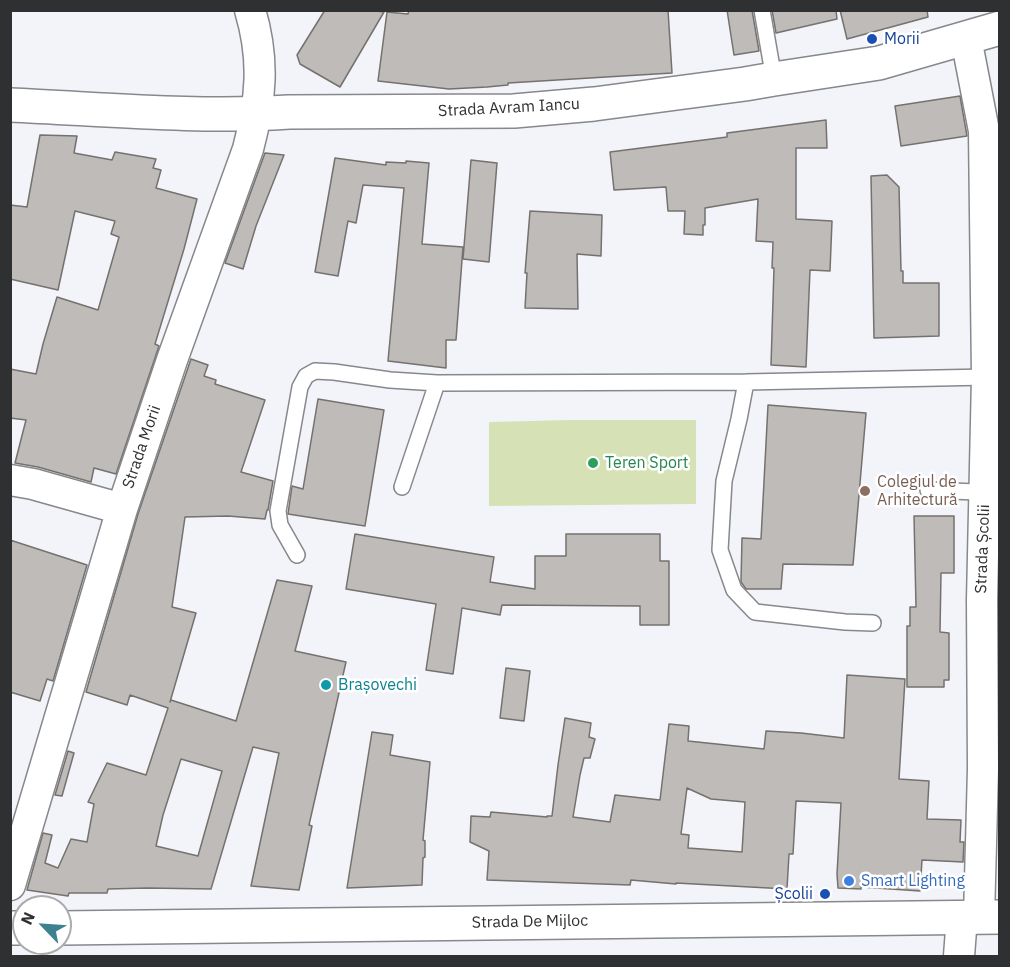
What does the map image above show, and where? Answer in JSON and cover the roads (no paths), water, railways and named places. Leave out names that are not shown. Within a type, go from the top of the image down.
[{"type":"street","name":"Strada Morii","points":[[10,885],[122,509],[172,360],[248,149],[257,114],[261,64],[257,32],[250,10]]},
{"type":"street","name":"Strada Avram Iancu","points":[[10,105],[257,114],[514,111],[594,104],[879,63],[999,28]]},
{"type":"street","name":"Strada Școlii","points":[[959,957],[980,917],[983,769],[982,600],[992,493],[987,377],[984,131],[966,38]]},
{"type":"street","points":[[10,480],[33,484],[122,509]]},
{"type":"street","name":"Strada De Mijloc","points":[[72,928],[980,917]]},
{"type":"lane","points":[[762,10],[774,79]]},
{"type":"lane","points":[[297,555],[280,525],[278,511],[300,387],[306,376],[315,371],[437,383],[746,382],[987,377]]},
{"type":"lane","points":[[746,382],[724,482],[720,550],[734,590],[755,612],[873,623]]},
{"type":"lane","points":[[402,487],[437,383]]},
{"type":"lane","points":[[928,490],[992,493]]},
{"type":"place","name":"Morii","points":[[872,39]]},
{"type":"place","name":"Teren Sport","points":[[593,463]]},
{"type":"place","name":"Colegiul de Arhitectură","points":[[865,491]]},
{"type":"place","name":"Brașovechi","points":[[326,685]]},
{"type":"place","name":"Smart Lighting","points":[[849,881]]},
{"type":"place","name":"Școlii","points":[[825,894]]}]
